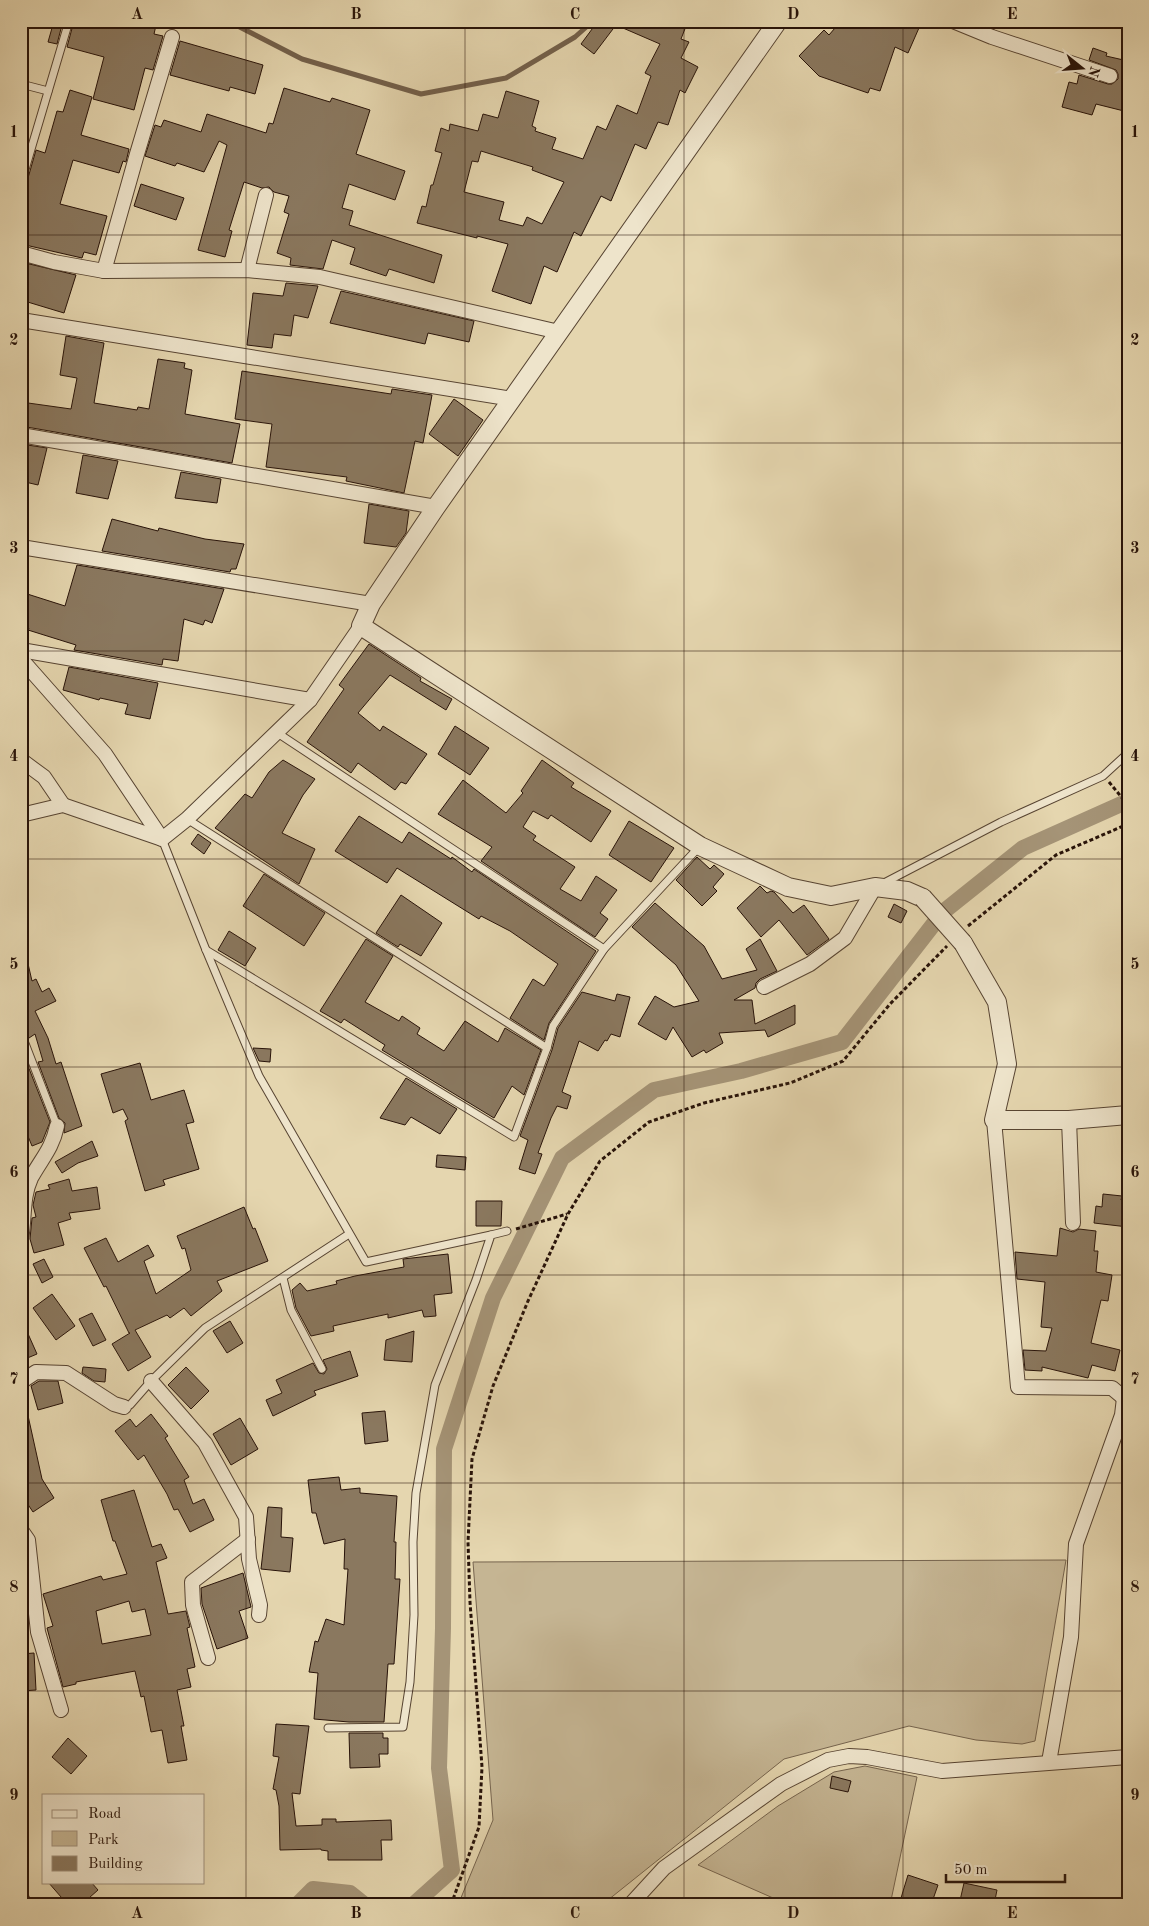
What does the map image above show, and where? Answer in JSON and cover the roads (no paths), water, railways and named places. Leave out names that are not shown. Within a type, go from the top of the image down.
[{"type":"street","points":[[162,839],[187,819],[310,700],[361,626],[371,604],[436,507],[778,21]]},
{"type":"street","points":[[953,21],[992,37],[1110,76]]},
{"type":"street","points":[[104,271],[172,37]]},
{"type":"street","points":[[247,270],[266,194]]},
{"type":"street","points":[[21,253],[54,262],[104,271],[247,270],[320,277],[559,332]]},
{"type":"street","points":[[21,320],[512,399]]},
{"type":"street","points":[[21,435],[436,507]]},
{"type":"street","points":[[21,547],[371,604]]},
{"type":"street","points":[[361,626],[700,846],[788,887],[831,896],[875,887],[907,891],[923,898],[961,937],[997,1002],[1007,1064],[994,1120],[1018,1387],[1112,1388],[1126,1398],[1122,1415],[1076,1544],[1071,1637],[1049,1762]]},
{"type":"street","points":[[21,650],[310,700]]},
{"type":"street","points":[[21,659],[105,754],[162,839]]},
{"type":"street","points":[[21,760],[44,777],[63,805]]},
{"type":"street","points":[[21,815],[63,805],[162,839]]},
{"type":"street","points":[[764,987],[810,964],[845,938],[875,887]]},
{"type":"street","points":[[994,1120],[1069,1120],[1128,1115]]},
{"type":"street","points":[[1069,1120],[1073,1223]]},
{"type":"street","points":[[22,1230],[23,1209],[31,1179],[54,1142],[57,1126]]},
{"type":"street","points":[[21,1382],[36,1372],[66,1373],[114,1404],[124,1407]]},
{"type":"street","points":[[151,1381],[205,1443],[246,1517],[249,1559],[260,1605],[259,1615]]},
{"type":"street","points":[[21,1530],[28,1540],[38,1632],[61,1710]]},
{"type":"street","points":[[208,1658],[193,1605],[192,1582],[248,1539]]},
{"type":"street","points":[[630,1905],[664,1868],[782,1784],[828,1760],[849,1756],[867,1757],[942,1770],[1128,1756]]},
{"type":"street","points":[[21,1897],[25,1905]]},
{"type":"lane","points":[[21,183],[69,21]]},
{"type":"lane","points":[[21,84],[48,91]]},
{"type":"lane","points":[[276,731],[604,950]]},
{"type":"lane","points":[[875,887],[1001,822],[1104,776],[1128,753]]},
{"type":"lane","points":[[187,819],[548,1048]]},
{"type":"lane","points":[[162,839],[259,1076],[366,1262],[507,1231]]},
{"type":"lane","points":[[206,950],[514,1137],[548,1048],[553,1026],[604,950],[700,846]]},
{"type":"lane","points":[[21,1033],[57,1126]]},
{"type":"lane","points":[[124,1407],[130,1405],[151,1381],[205,1328],[349,1234]]},
{"type":"lane","points":[[328,1728],[402,1727],[410,1682],[414,1615],[412,1542],[416,1493],[434,1385],[476,1280],[491,1235]]},
{"type":"lane","points":[[283,1278],[291,1310],[322,1369]]},
{"type":"waterway","points":[[228,21],[302,59],[421,94],[506,78],[575,37],[593,21]]},
{"type":"waterway","points":[[413,1905],[452,1870],[439,1768],[443,1628],[444,1449],[493,1298],[562,1158],[654,1090],[741,1071],[842,1042],[943,912],[1023,848],[1128,801]]},
{"type":"waterway","points":[[297,1905],[313,1889],[350,1893],[365,1905]]}]
